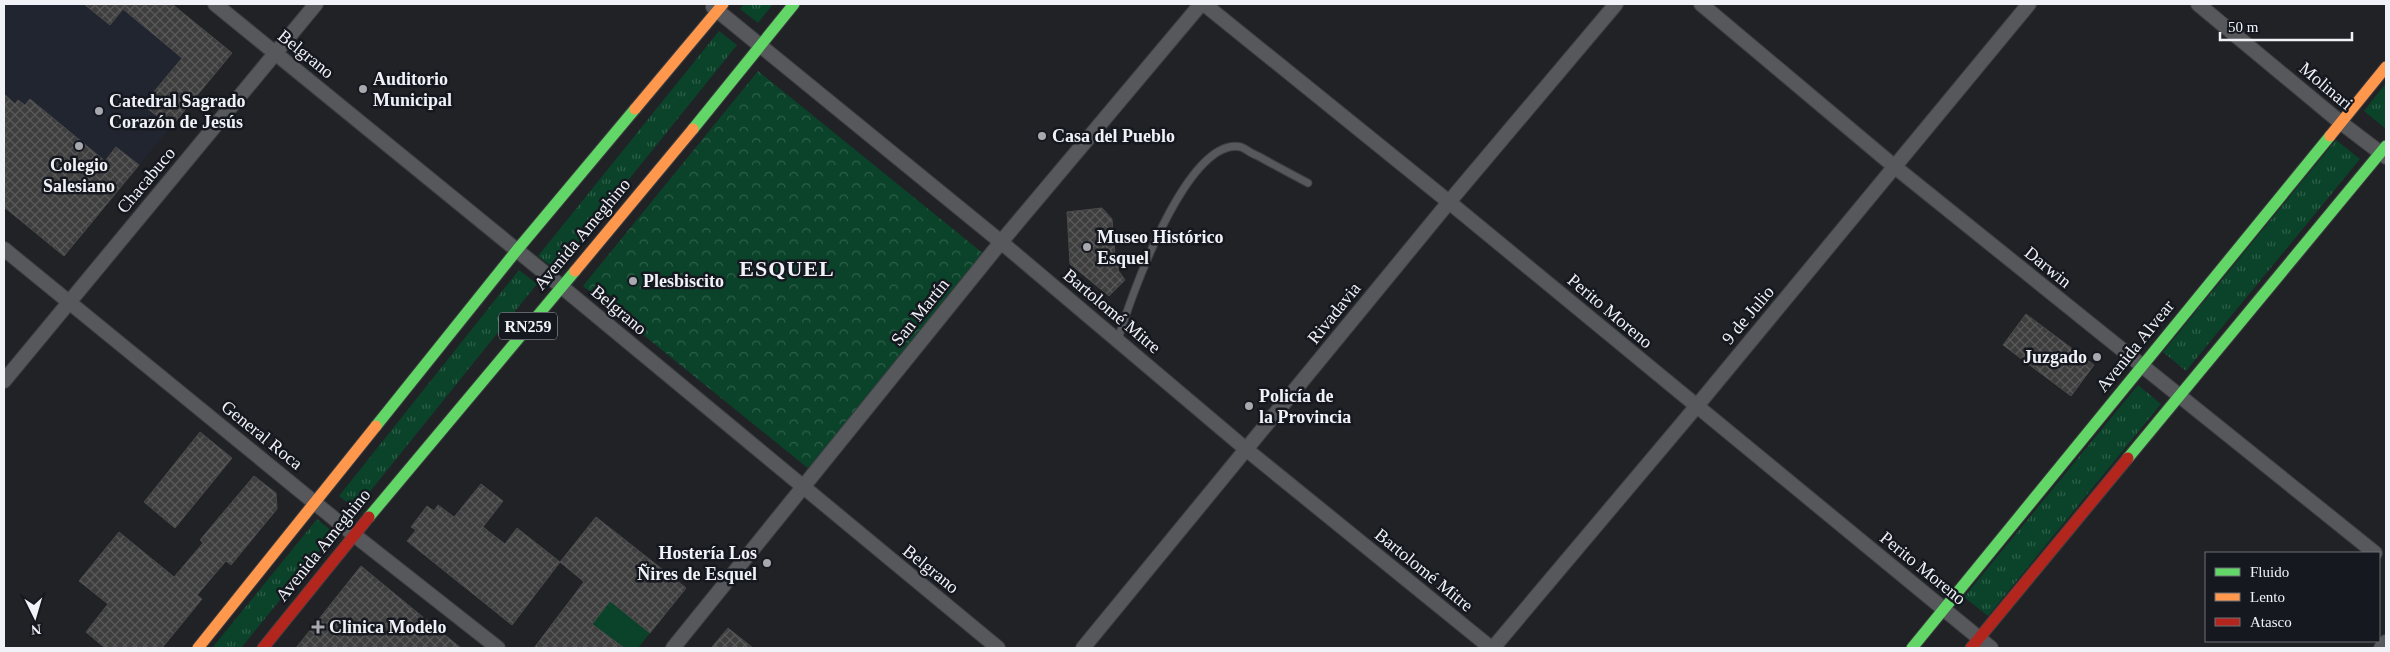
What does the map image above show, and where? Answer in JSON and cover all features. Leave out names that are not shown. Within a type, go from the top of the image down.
[{"type":"main road","name":"Avenida Ameghino","points":[[263,648],[353,534],[562,286],[794,4]]},
{"type":"main road","name":"Avenida Ameghino","points":[[198,648],[517,250],[716,6]]},
{"type":"main road","name":"Avenida Alvear","points":[[1912,648],[2140,366],[2386,67]]},
{"type":"main road","points":[[1975,643],[2384,152]]},
{"type":"street","name":"Belgrano","points":[[215,4],[562,286],[998,648]]},
{"type":"street","name":"Chacabuco","points":[[4,381],[316,4]]},
{"type":"street","name":"Perito Moreno","points":[[1202,4],[1449,202],[1696,408],[1944,609],[1975,643],[1992,648]]},
{"type":"street","name":"San Martín","points":[[673,648],[1001,242],[1202,4]]},
{"type":"street","name":"Rivadavia","points":[[1083,648],[1449,202],[1616,4]]},
{"type":"street","name":"Darwin","points":[[1702,4],[1895,167],[2140,366],[2374,552]]},
{"type":"street","name":"9 de Julio","points":[[1492,648],[1696,408],[2029,4]]},
{"type":"street","name":"Molinari","points":[[2198,4],[2340,122],[2384,152]]},
{"type":"street","name":"Bartolomé Mitre","points":[[716,6],[760,46],[1001,242],[1247,450],[1492,648]]},
{"type":"street","name":"General Roca","points":[[4,249],[353,534],[498,648]]},
{"type":"street","points":[[2381,648],[2386,642]]},
{"type":"lane","points":[[1118,340],[1127,309],[1174,202],[1192,176],[1212,155],[1225,148],[1240,147],[1308,182]]},
{"type":"shaded area","name":"Colegio Salesiano","points":[[4,4],[173,4],[232,53],[64,256],[4,207]]},
{"type":"green space","points":[[744,4],[773,4],[758,23],[740,9]]},
{"type":"green space","points":[[719,31],[737,45],[556,270],[538,256]]},
{"type":"green space","points":[[758,71],[990,259],[815,474],[583,286]]},
{"type":"green space","points":[[2386,83],[2386,129],[2364,111]]},
{"type":"green space","points":[[2336,140],[2360,159],[2186,371],[2163,352]]},
{"type":"green space","points":[[519,270],[537,284],[356,509],[339,496]]},
{"type":"green space","points":[[2138,385],[2161,404],[1988,616],[1964,597]]},
{"type":"green space","points":[[317,519],[334,533],[241,648],[212,648]]},
{"type":"green space","points":[[610,601],[650,633],[638,648],[620,648],[592,624]]},
{"type":"building","points":[[84,4],[172,4],[232,53],[171,127],[143,105],[182,58],[123,9],[110,25]]},
{"type":"building","points":[[4,94],[15,104],[18,100],[25,105],[30,99],[105,161],[116,147],[139,165],[64,256],[4,207]]},
{"type":"building","points":[[1102,208],[1112,219],[1115,255],[1124,262],[1118,270],[1125,280],[1109,296],[1070,264],[1067,212]]},
{"type":"building","points":[[2026,314],[2094,365],[2071,396],[2003,345]]},
{"type":"building","points":[[200,432],[232,458],[175,528],[144,502]]},
{"type":"building","points":[[254,476],[276,493],[277,509],[231,565],[226,561],[197,595],[202,599],[162,648],[105,648],[86,632],[108,604],[79,581],[119,532],[174,577],[203,543],[200,540]]},
{"type":"building","points":[[481,484],[503,501],[483,527],[505,544],[517,528],[560,562],[512,625],[407,541],[416,530],[411,527],[427,506],[434,511],[438,505],[454,517]]},
{"type":"building","points":[[596,517],[686,588],[650,633],[610,601],[592,624],[624,648],[534,648],[584,582],[560,562]]},
{"type":"building","points":[[361,566],[424,618],[461,648],[296,648]]},
{"type":"building","points":[[728,628],[753,648],[711,648]]},
{"type":"traffic: fast","points":[[693,129],[794,4]]},
{"type":"traffic: fast","points":[[376,426],[517,250],[635,109]]},
{"type":"traffic: fast","points":[[1912,648],[2330,136]]},
{"type":"traffic: fast","points":[[2128,458],[2386,146]]},
{"type":"traffic: fast","points":[[369,517],[575,271]]},
{"type":"traffic: slow","points":[[635,109],[723,4]]},
{"type":"traffic: slow","points":[[2330,136],[2386,67]]},
{"type":"traffic: slow","points":[[575,271],[693,129]]},
{"type":"traffic: slow","points":[[198,648],[376,426]]},
{"type":"traffic: jam","points":[[1971,648],[2128,458]]},
{"type":"traffic: jam","points":[[263,648],[369,517]]},
{"type":"place","name":"Auditorio Municipal","points":[[363,89]]},
{"type":"place","name":"Catedral Sagrado Corazón de Jesús","points":[[99,111]]},
{"type":"place","name":"Casa del Pueblo","points":[[1042,136]]},
{"type":"place","name":"Colegio Salesiano","points":[[79,146]]},
{"type":"place","name":"Museo Histórico Esquel","points":[[1087,247]]},
{"type":"place","name":"Plesbiscito","points":[[633,281]]},
{"type":"place","name":"Juzgado","points":[[2097,357]]},
{"type":"place","name":"Policía de la Provincia","points":[[1249,406]]},
{"type":"place","name":"Hostería Los Ñires de Esquel","points":[[767,563]]},
{"type":"place","name":"Clinica Modelo","points":[[318,627]]},
{"type":"district","name":"ESQUEL","points":[[787,268]]}]
